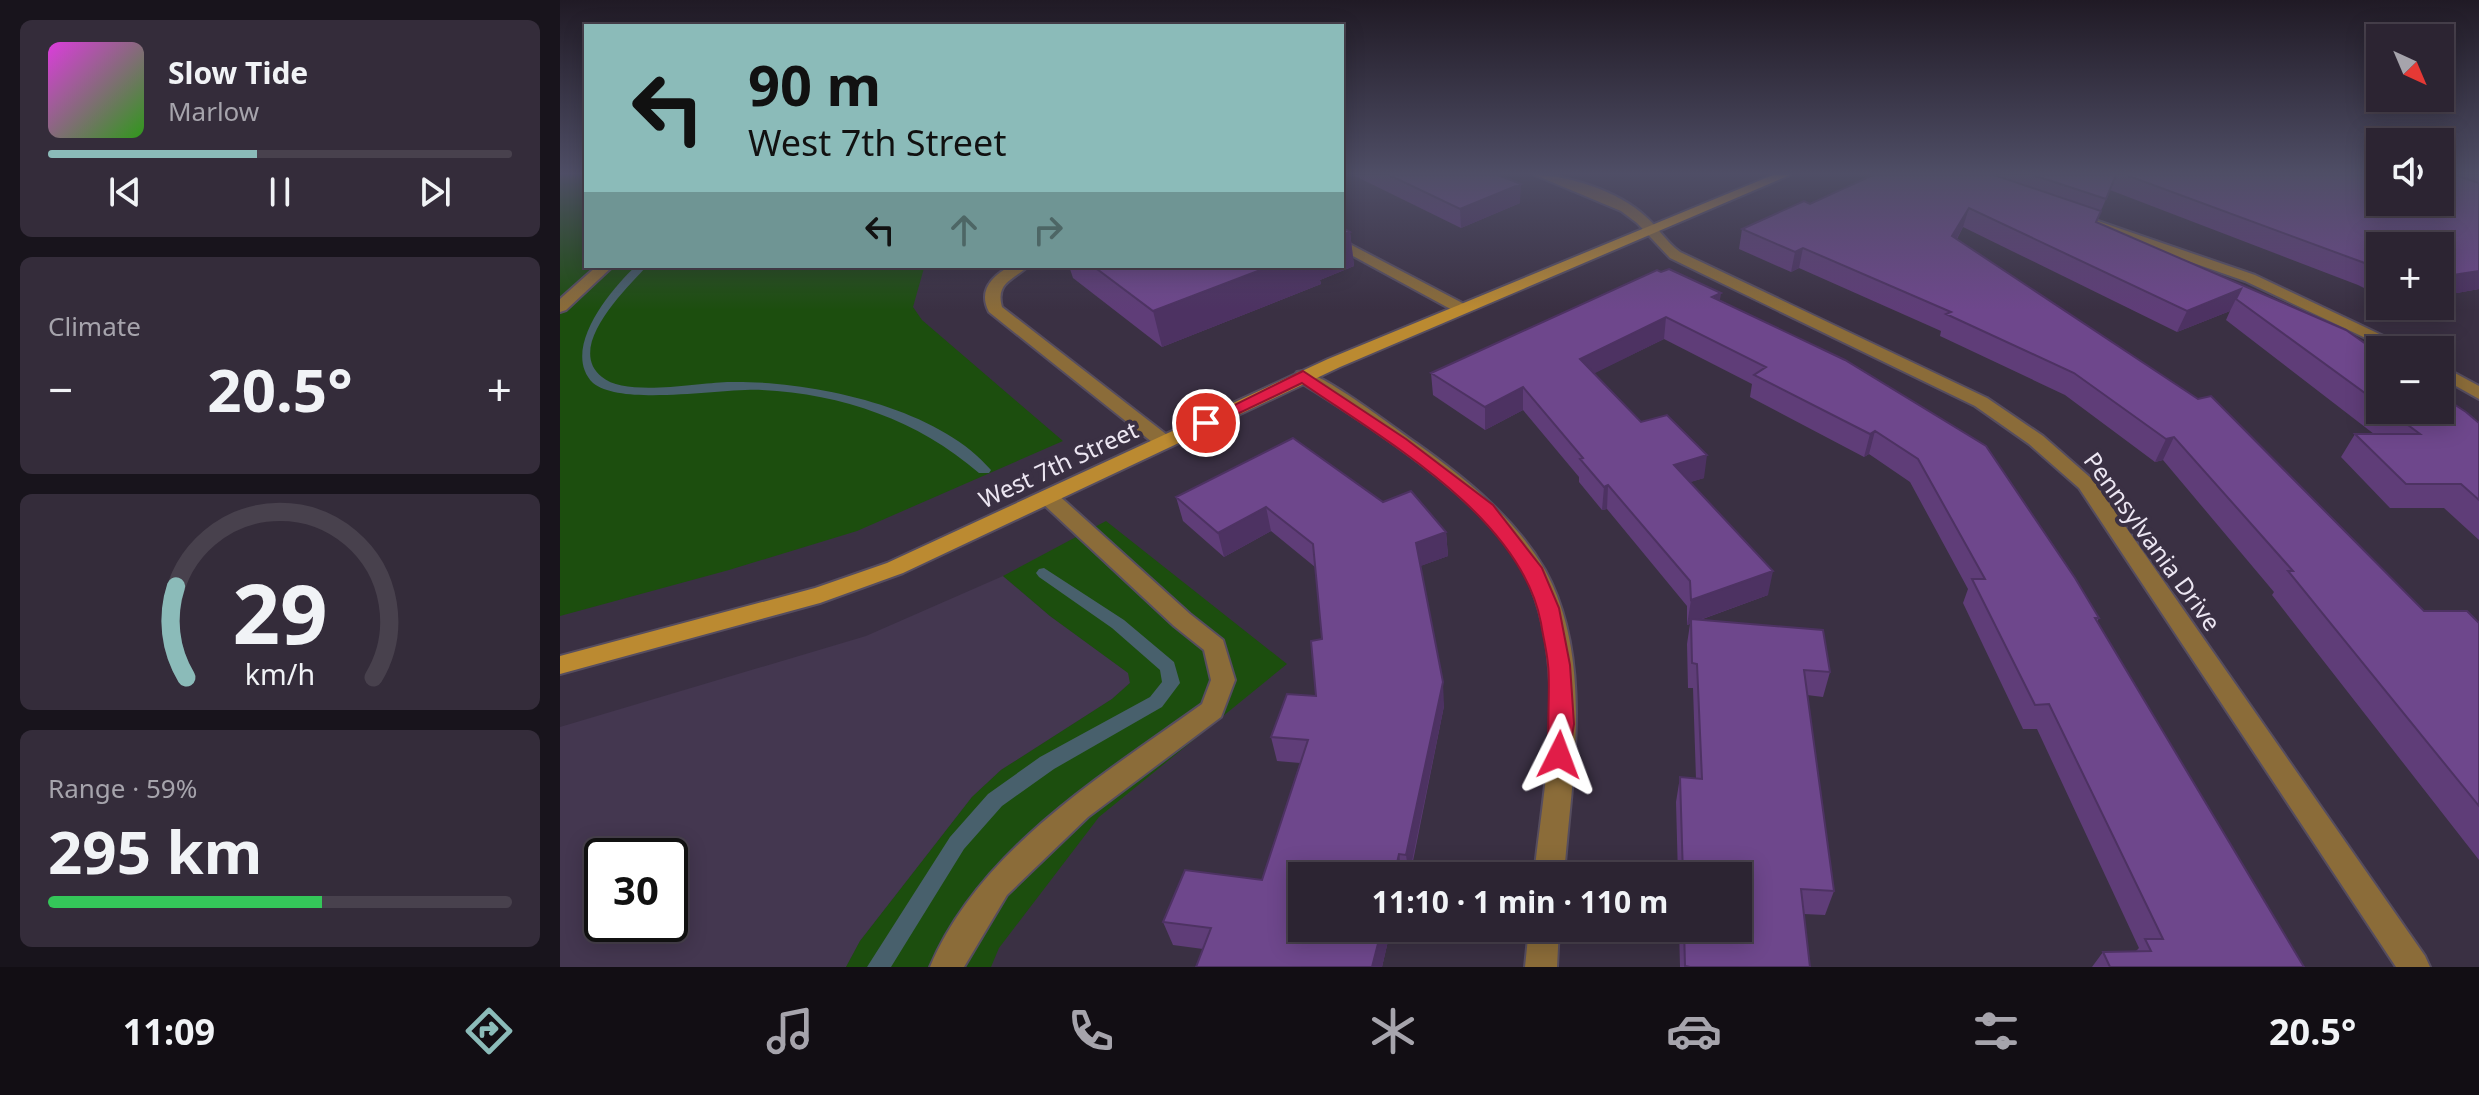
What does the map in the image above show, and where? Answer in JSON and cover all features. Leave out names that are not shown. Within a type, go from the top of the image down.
[{"type":"main road","name":"West 7th Street","points":[[560,665],[820,595],[895,568],[1303,376],[1676,220]]},
{"type":"street","name":"Pennsylvania Drive","points":[[1639,220],[1662,248],[1981,402],[2056,453],[2086,484],[2414,967]]},
{"type":"street","points":[[2083,220],[2250,278],[2375,336]]},
{"type":"street","points":[[1344,245],[1462,309]]},
{"type":"street","points":[[560,307],[604,268]]},
{"type":"street","points":[[1017,268],[992,287],[989,297],[995,309],[1164,442]]},
{"type":"street","points":[[1303,376],[1400,443],[1486,509],[1535,573],[1548,608],[1559,665],[1561,695],[1562,724],[1550,862]]},
{"type":"street","points":[[2454,379],[2479,394]]},
{"type":"street","points":[[946,967],[997,885],[1078,808],[1212,710],[1223,680],[1215,646],[1182,620],[1048,497]]},
{"type":"street","points":[[1541,967],[1543,942]]},
{"type":"shaded area","points":[[1003,576],[1050,616],[1129,673],[1130,683],[1112,699],[1001,770],[972,797],[860,941],[846,967],[560,967],[560,727],[866,636]]},
{"type":"green space","points":[[560,220],[584,220],[584,268],[924,268],[913,307],[922,320],[1063,441],[857,531],[560,616]]},
{"type":"green space","points":[[1106,521],[1287,664],[1099,817],[999,948],[991,967],[846,967],[860,941],[972,797],[1001,770],[1112,699],[1130,683],[1128,673],[1050,616],[1003,576]]},
{"type":"building","points":[[1762,220],[1962,220],[1952,236],[2198,399],[2211,396],[2424,611],[2467,611],[2479,623],[2479,806],[2288,571],[2293,571],[2174,437],[2166,439],[2074,373],[1946,314],[1951,312],[1803,248],[1795,252],[1742,229]]},
{"type":"building","points":[[1995,220],[2097,220],[2346,330],[2366,344],[2366,394],[2236,299],[2241,289],[2187,311]]},
{"type":"building","points":[[2248,220],[2479,220],[2479,271],[2454,275],[2454,232],[2366,232],[2366,264]]},
{"type":"building","points":[[1096,268],[1266,268],[1153,311]]},
{"type":"building","points":[[1669,269],[1721,293],[1712,297],[1845,360],[1986,446],[2075,578],[2099,618],[2095,618],[2304,967],[2110,967],[2103,952],[2151,951],[2145,939],[2163,939],[2049,704],[2035,705],[1972,579],[1985,579],[1918,459],[1875,431],[1870,434],[1754,375],[1766,367],[1666,317],[1580,359],[1641,422],[1667,415],[1707,455],[1674,465],[1773,571],[1691,600],[1690,581],[1608,485],[1604,487],[1523,387],[1485,407],[1431,373],[1657,270]]},
{"type":"building","points":[[2454,404],[2479,423],[2479,500],[2461,484],[2406,484],[2355,434],[2420,434],[2407,424],[2454,424]]},
{"type":"building","points":[[1293,438],[1383,502],[1411,491],[1446,532],[1416,543],[1443,682],[1406,855],[1399,854],[1397,862],[1288,862],[1288,942],[1378,942],[1372,967],[1196,967],[1211,928],[1163,922],[1185,870],[1262,880],[1308,740],[1271,737],[1287,694],[1316,696],[1311,641],[1322,639],[1313,544],[1266,507],[1218,533],[1176,497]]},
{"type":"building","points":[[1691,619],[1823,630],[1830,672],[1804,670],[1834,891],[1801,889],[1810,967],[1685,966],[1684,942],[1752,942],[1752,862],[1683,862],[1680,777],[1702,779],[1697,664],[1692,663]]},
{"type":"waterway","points":[[640,268],[607,303],[588,335],[585,352],[587,367],[597,380],[625,390],[762,386],[831,395],[866,404],[931,431],[984,470]]},
{"type":"waterway","points":[[878,967],[957,843],[995,800],[1047,763],[1156,702],[1171,683],[1168,667],[1118,624],[1044,573]]},
{"type":"route","points":[[1206,423],[1303,376],[1447,477],[1486,509],[1535,573],[1548,608],[1559,665],[1562,724],[1559,755]]}]
